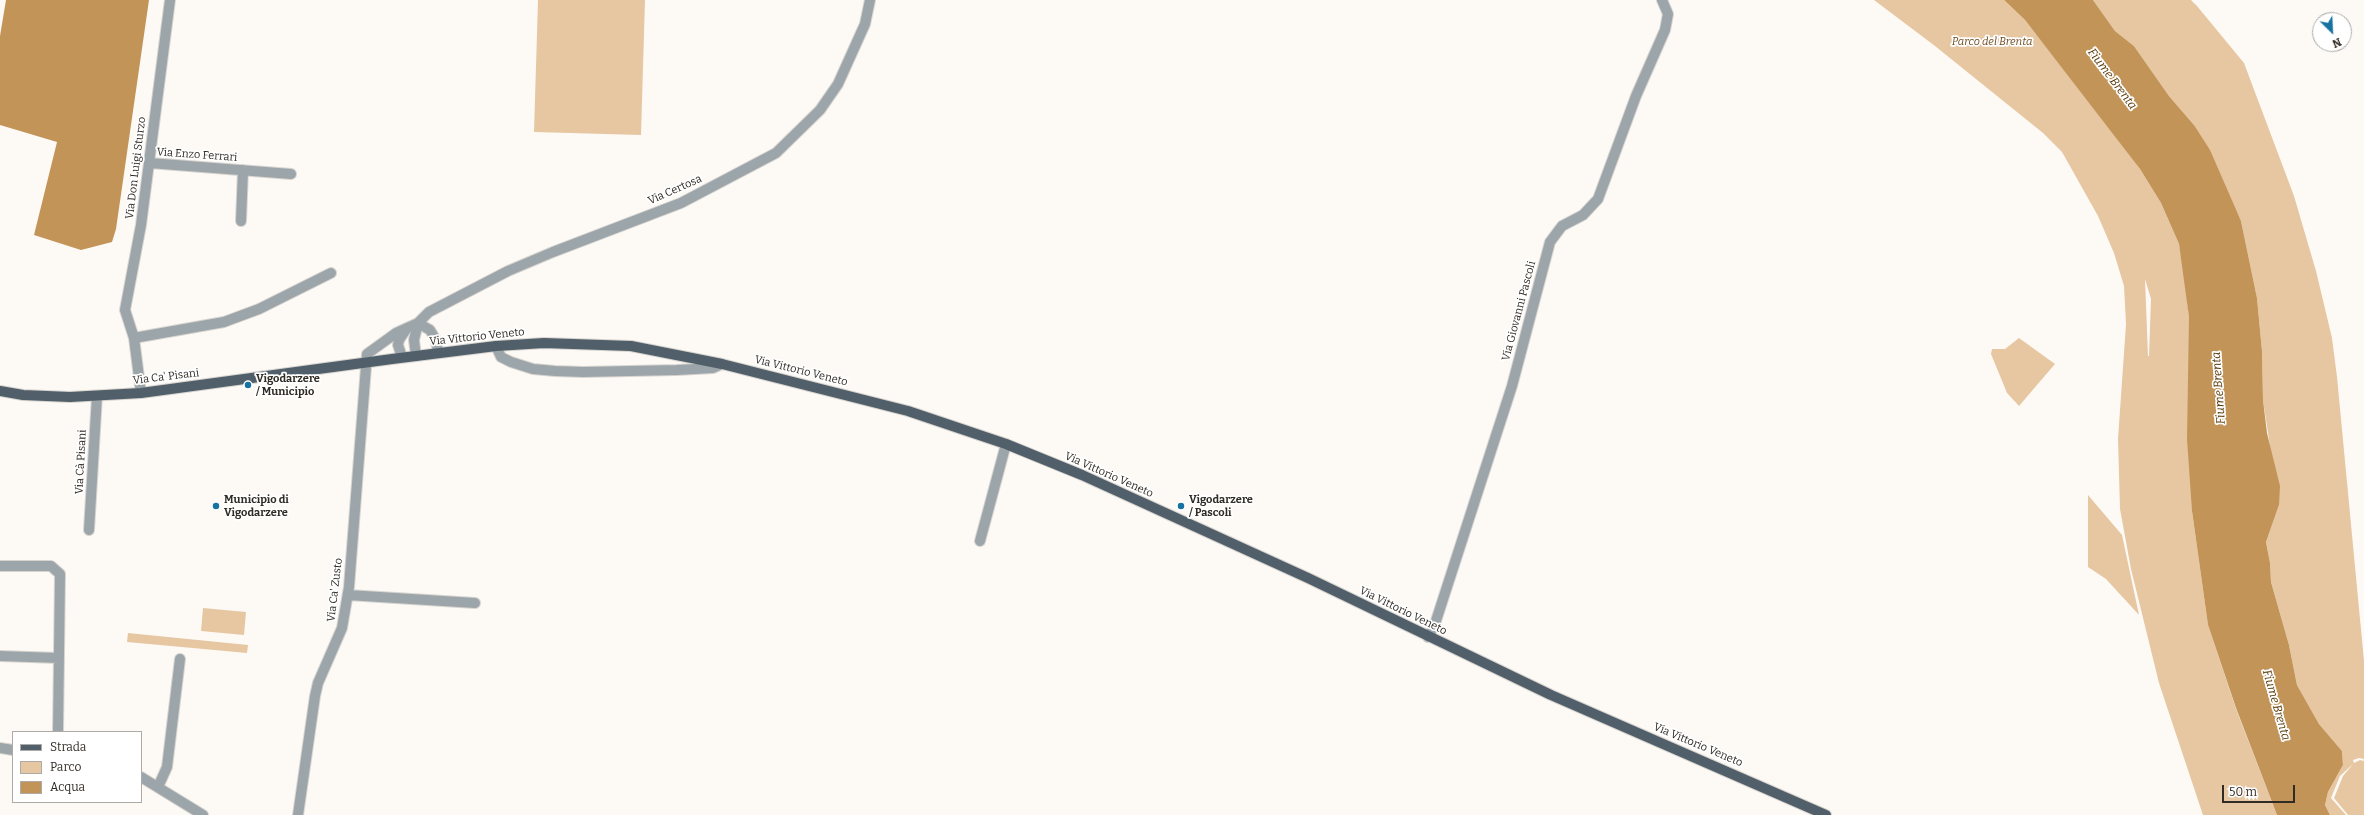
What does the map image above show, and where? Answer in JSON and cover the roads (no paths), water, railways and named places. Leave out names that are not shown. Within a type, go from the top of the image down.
[{"type":"main road","name":"Via Vittorio Veneto","points":[[334,366],[496,346],[544,343],[602,344],[659,350],[722,364],[908,411],[1006,444],[1082,475],[1551,694],[1826,815]]},
{"type":"main road","name":"Via Ca' Pisani","points":[[0,391],[45,396],[97,396],[141,393],[334,366]]},
{"type":"street","name":"Via Don Luigi Sturzo","points":[[141,393],[134,338],[125,310],[150,164],[170,0]]},
{"type":"street","name":"Via Certosa","points":[[366,362],[367,354],[371,350],[418,322],[429,312],[508,271],[553,252],[681,203],[776,153],[820,110],[838,84],[865,24],[870,0]]},
{"type":"street","name":"Via Giovanni Pascoli","points":[[1428,637],[1434,626],[1512,386],[1550,242],[1562,226],[1583,215],[1598,199],[1636,96],[1665,30],[1668,14],[1662,0]]},
{"type":"street","name":"Via Enzo Ferrari","points":[[150,164],[290,174]]},
{"type":"street","name":"Via Enzo Ferrari","points":[[241,221],[243,170]]},
{"type":"street","points":[[134,338],[224,322],[259,309],[331,273]]},
{"type":"street","points":[[416,356],[414,340],[418,322],[430,330],[436,340],[438,353]]},
{"type":"street","points":[[402,357],[398,346],[398,340],[407,328]]},
{"type":"street","points":[[496,346],[501,357],[511,362],[533,369],[555,371],[583,372],[682,370],[713,368],[722,364]]},
{"type":"street","name":"Via Ca' Zusto","points":[[298,815],[315,696],[318,683],[342,628],[348,595],[366,362]]},
{"type":"street","name":"Via Cà Pisani","points":[[89,530],[97,396]]},
{"type":"street","points":[[980,541],[1006,444]]},
{"type":"street","points":[[0,566],[51,566],[60,574],[58,731]]},
{"type":"street","points":[[348,595],[475,603]]},
{"type":"street","points":[[0,656],[59,658]]},
{"type":"street","points":[[158,787],[167,767],[180,659]]},
{"type":"street","points":[[0,748],[12,750]]},
{"type":"street","points":[[142,778],[203,815]]},
{"type":"water","points":[[6,0],[149,0],[116,229],[112,242],[81,250],[34,235],[57,142],[0,125],[0,36]]},
{"type":"water","name":"Fiume Brenta","points":[[2004,0],[2093,0],[2115,31],[2134,46],[2169,96],[2194,125],[2210,150],[2241,221],[2257,298],[2262,351],[2263,400],[2267,433],[2280,486],[2279,505],[2266,542],[2270,563],[2271,582],[2289,645],[2297,685],[2319,724],[2342,751],[2343,765],[2328,792],[2325,805],[2330,815],[2277,815],[2236,708],[2208,625],[2192,511],[2187,439],[2189,317],[2179,244],[2161,203],[2140,169],[2025,20]]},
{"type":"place","name":"Vigodarzere / Municipio","points":[[248,385]]},
{"type":"place","name":"Municipio di Vigodarzere","points":[[216,506]]},
{"type":"place","name":"Vigodarzere / Pascoli","points":[[1181,506]]},
{"type":"park label","name":"Parco del Brenta","points":[[1992,42]]}]
